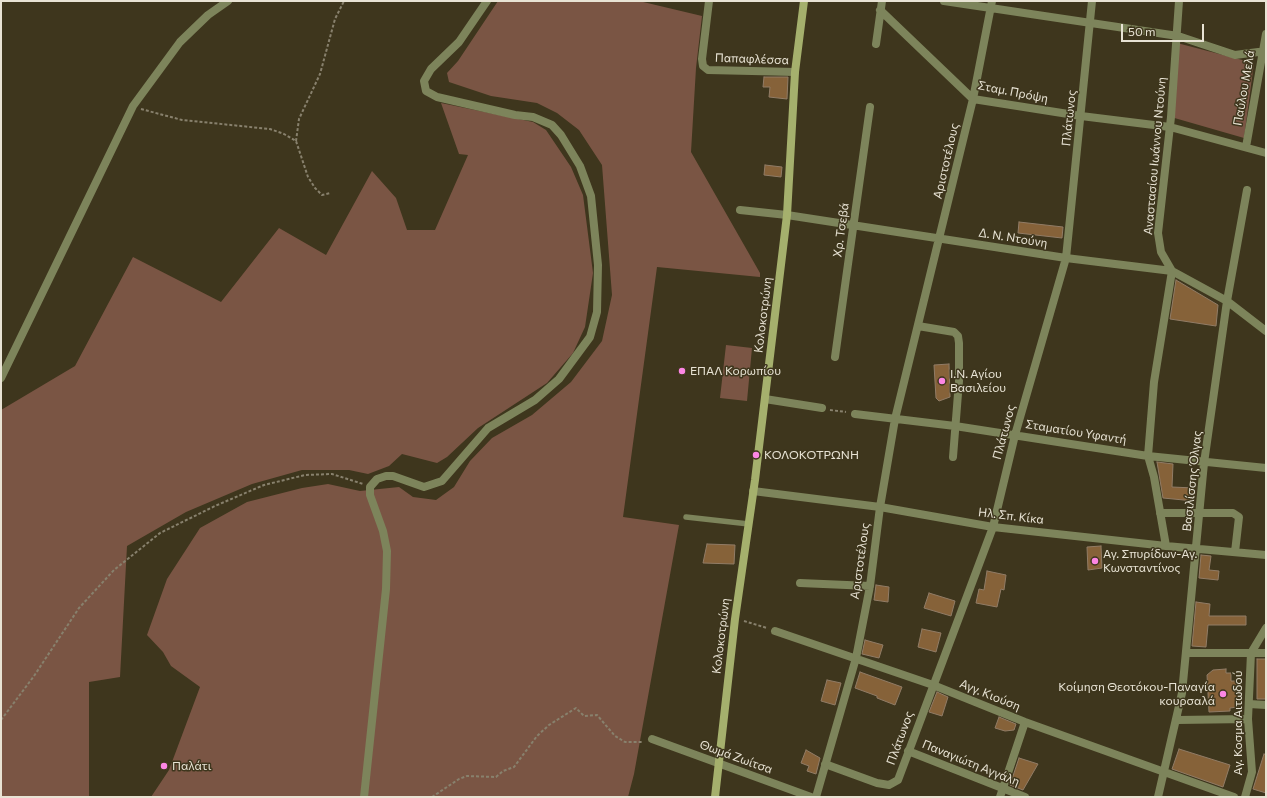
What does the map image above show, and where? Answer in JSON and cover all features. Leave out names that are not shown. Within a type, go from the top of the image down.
[{"type":"street","points":[[1,378],[133,106],[180,42],[208,15],[228,1]]},
{"type":"street","points":[[364,797],[386,589],[387,551],[383,531],[370,495],[370,487],[377,479],[386,476],[393,476],[424,487],[442,481],[488,428],[535,400],[560,379],[590,337],[597,312],[598,264],[591,196],[580,166],[561,135],[552,125],[533,117],[515,115],[437,97],[426,91],[424,81],[431,69],[459,42],[487,1]]},
{"type":"street","name":"Παπαφλέσσα","points":[[710,1],[702,59],[703,66],[708,70],[795,72]]},
{"type":"street","name":"Κολοκοτρώνη","points":[[715,797],[735,619],[765,399],[787,214],[795,72],[804,1]]},
{"type":"street","points":[[876,44],[882,1]]},
{"type":"street","points":[[944,1],[991,4],[1090,24],[1178,36],[1235,55],[1264,51]]},
{"type":"street","name":"Πλάτωνος","points":[[824,764],[877,783],[889,785],[898,780],[993,527],[1015,435],[1066,258],[1092,1]]},
{"type":"street","name":"Αναστασίου Ιωάννου Ντούνη","points":[[1172,271],[1161,252],[1158,233],[1170,127],[1178,36],[1179,1]]},
{"type":"street","name":"Αριστοτέλους","points":[[816,797],[824,764],[856,658],[870,586],[880,507],[895,419],[973,99],[991,4]]},
{"type":"street","name":"Σταμ. Πρόψη","points":[[880,10],[912,38],[973,99],[1081,116],[1170,127],[1266,153]]},
{"type":"street","name":"Παύλου Μελά","points":[[1246,147],[1266,34]]},
{"type":"street","name":"Χρ. Τσεβά","points":[[834,357],[870,107]]},
{"type":"street","name":"Βασιλίσσης Όλγας","points":[[1158,797],[1182,693],[1201,514],[1204,463],[1227,301],[1247,190]]},
{"type":"street","name":"Δ. Ν. Ντούνη","points":[[740,210],[787,214],[1066,258],[1172,271],[1227,301],[1266,331]]},
{"type":"street","points":[[1166,546],[1148,456],[1154,382],[1172,271]]},
{"type":"street","points":[[918,326],[954,332],[958,336],[960,343],[959,381],[953,457]]},
{"type":"street","points":[[765,399],[822,408]]},
{"type":"street","name":"Σταματίου Υφαντή","points":[[855,414],[955,426],[1148,456],[1204,463],[1266,468]]},
{"type":"street","name":"Ηλ. Σπ. Κίκα","points":[[753,491],[880,507],[993,527],[1166,546],[1266,555]]},
{"type":"street","points":[[1160,513],[1233,513],[1239,517],[1236,552]]},
{"type":"street","points":[[800,583],[870,586]]},
{"type":"street","name":"Αγ. Κοσμα Αιτωδού","points":[[1245,797],[1252,772],[1248,719],[1251,653],[1266,628]]},
{"type":"street","name":"Αγγ. Κιούση","points":[[776,631],[933,685],[1025,722],[1234,797]]},
{"type":"street","points":[[1186,653],[1266,653]]},
{"type":"street","points":[[1249,704],[1266,705]]},
{"type":"street","points":[[1177,720],[1248,719]]},
{"type":"street","points":[[1000,797],[1025,722]]},
{"type":"street","name":"Θωμά Ζωίτσα","points":[[652,739],[811,797]]},
{"type":"street","name":"Παναγιώτη Αγγάλη","points":[[908,751],[1025,797]]},
{"type":"lane","points":[[686,517],[748,524]]},
{"type":"path","points":[[330,194],[322,195],[308,177],[296,141],[299,119],[320,74],[335,20],[344,1]]},
{"type":"path","points":[[133,106],[153,114],[182,120],[270,129],[296,141]]},
{"type":"path","points":[[822,408],[855,414]]},
{"type":"path","points":[[1,720],[34,676],[79,608],[114,570],[160,533],[214,506],[264,485],[305,476],[332,474],[370,487]]},
{"type":"path","points":[[735,619],[776,631]]},
{"type":"path","points":[[432,797],[459,779],[467,776],[496,777],[502,771],[514,767],[537,736],[549,725],[576,708],[584,716],[597,715],[615,736],[625,742],[638,743],[652,739]]},
{"type":"shaded area","points":[[498,1],[639,1],[702,16],[696,68],[691,152],[760,273],[760,277],[657,267],[623,517],[679,525],[634,774],[628,797],[151,797],[169,770],[200,687],[171,666],[163,652],[147,635],[167,579],[200,528],[247,502],[302,488],[328,484],[360,491],[399,487],[413,497],[436,500],[454,487],[470,461],[492,438],[532,415],[571,382],[602,341],[612,295],[602,165],[579,130],[557,113],[537,103],[491,96],[449,82],[447,73],[458,61]]},
{"type":"shaded area","points":[[1177,43],[1254,63],[1244,138],[1171,117]]},
{"type":"shaded area","points":[[441,103],[533,122],[546,130],[571,167],[583,195],[593,273],[585,327],[573,353],[547,383],[478,428],[447,457],[437,463],[402,454],[389,466],[368,474],[349,470],[302,470],[252,484],[186,512],[127,546],[120,677],[89,682],[89,797],[1,797],[1,410],[75,366],[133,257],[221,302],[279,228],[326,255],[372,171],[396,198],[407,230],[435,230],[468,155],[459,154]]},
{"type":"shaded area","points":[[726,345],[752,348],[747,401],[720,398]]},
{"type":"building","points":[[764,77],[788,77],[787,99],[769,97],[770,87],[763,87]]},
{"type":"building","points":[[765,165],[782,167],[781,177],[764,175]]},
{"type":"building","points":[[1019,222],[1063,227],[1062,238],[1018,233]]},
{"type":"building","points":[[1176,280],[1218,305],[1216,326],[1170,319]]},
{"type":"building","name":"Ι.Ν. Αγίου Βασιλείου","points":[[949,364],[950,397],[939,401],[936,398],[934,365]]},
{"type":"building","points":[[1157,462],[1173,464],[1172,487],[1194,488],[1194,501],[1163,498]]},
{"type":"building","points":[[707,544],[735,545],[734,564],[703,563]]},
{"type":"building","name":"Αγ. Σπυρίδων-Αγ. Κωνσταντίνος","points":[[1101,546],[1102,568],[1088,570],[1087,547]]},
{"type":"building","points":[[1201,555],[1211,556],[1209,570],[1219,571],[1218,580],[1199,578]]},
{"type":"building","points":[[987,571],[1006,575],[1004,590],[1001,589],[997,607],[976,603],[979,589],[984,590]]},
{"type":"building","points":[[876,585],[889,587],[888,602],[874,600]]},
{"type":"building","points":[[929,593],[955,601],[951,616],[924,608]]},
{"type":"building","points":[[1196,602],[1210,604],[1209,616],[1246,616],[1246,625],[1208,625],[1206,647],[1192,646]]},
{"type":"building","points":[[922,629],[941,633],[936,652],[918,647]]},
{"type":"building","points":[[865,640],[883,645],[879,658],[862,654]]},
{"type":"building","points":[[1257,659],[1266,659],[1266,699],[1257,699]]},
{"type":"building","name":"Κοίμηση Θεοτόκου-Παναγία κουρσαλά","points":[[1226,669],[1226,673],[1231,673],[1231,681],[1237,681],[1238,707],[1230,708],[1230,711],[1209,712],[1207,675],[1213,670]]},
{"type":"building","points":[[860,672],[902,687],[895,705],[877,698],[877,696],[855,688]]},
{"type":"building","points":[[827,680],[841,683],[835,705],[821,701]]},
{"type":"building","points":[[937,692],[948,697],[942,716],[929,712]]},
{"type":"building","points":[[999,717],[1016,724],[1014,730],[1005,731],[995,728]]},
{"type":"building","points":[[1179,749],[1230,765],[1223,787],[1172,769]]},
{"type":"building","points":[[806,750],[820,758],[816,774],[807,771],[809,766],[801,763]]},
{"type":"building","points":[[1264,754],[1266,755],[1266,793],[1253,789]]},
{"type":"building","points":[[1019,758],[1038,764],[1023,790],[1010,785]]},
{"type":"place","name":"ΕΠΑΛ Κορωπίου","points":[[682,371]]},
{"type":"place","name":"Ι.Ν. Αγίου Βασιλείου","points":[[942,381]]},
{"type":"place","name":"ΚΟΛΟΚΟΤΡΩΝΗ","points":[[756,455]]},
{"type":"place","name":"Αγ. Σπυρίδων-Αγ. Κωνσταντίνος","points":[[1095,561]]},
{"type":"place","name":"Κοίμηση Θεοτόκου-Παναγία κουρσαλά","points":[[1223,694]]},
{"type":"place","name":"Παλάτι","points":[[164,766]]}]
